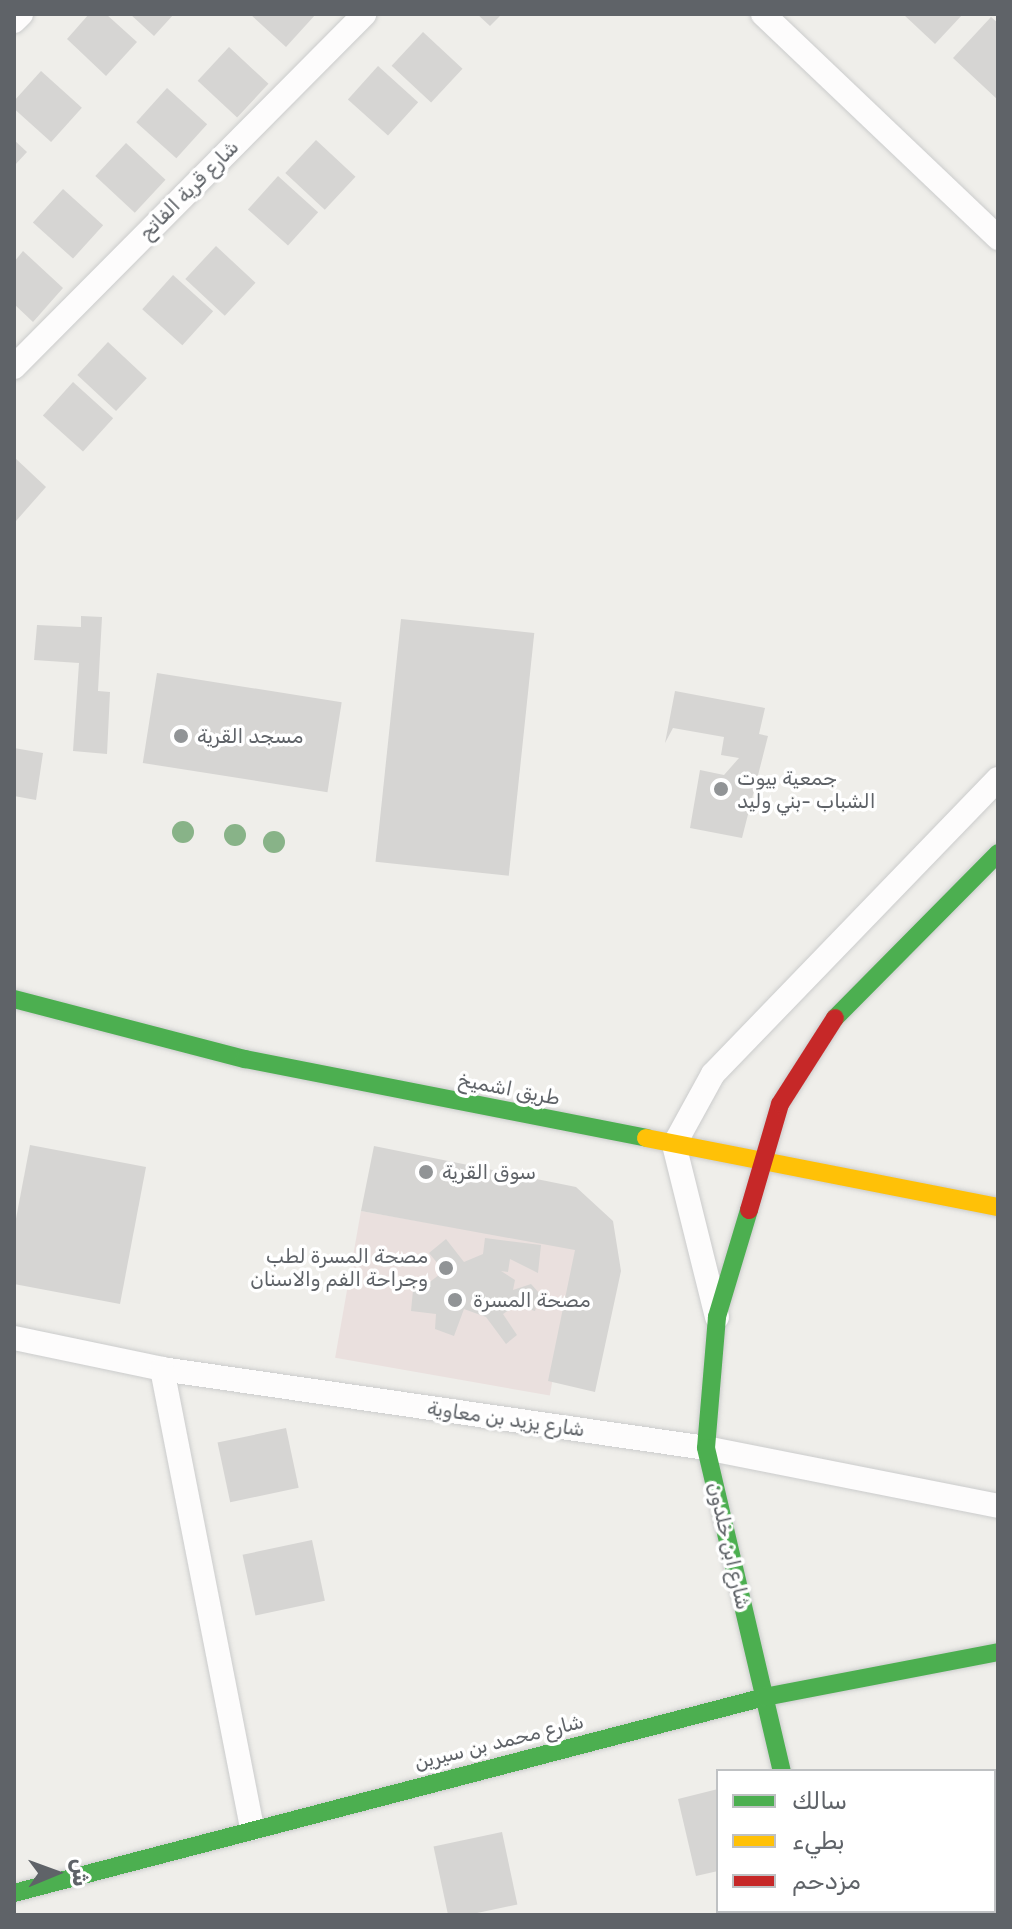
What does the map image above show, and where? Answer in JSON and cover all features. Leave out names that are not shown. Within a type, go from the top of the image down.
[{"type":"main road","name":"شارع ابن خلدون","points":[[782,1769],[706,1448],[717,1317],[780,1104],[822,1031],[998,853]]},
{"type":"main road","name":"طريق اشميخ","points":[[14,999],[245,1059],[762,1164],[998,1207]]},
{"type":"main road","name":"شارع محمد بن سيرين","points":[[14,1893],[252,1828],[765,1697],[998,1652]]},
{"type":"street","points":[[14,21],[21,14]]},
{"type":"street","name":"شارع قرية الفاتح","points":[[14,367],[364,14]]},
{"type":"street","points":[[763,14],[998,238]]},
{"type":"street","points":[[717,1317],[674,1145],[713,1074],[998,779]]},
{"type":"street","name":"شارع يزيد بن معاوية","points":[[14,1338],[162,1369],[706,1448],[998,1506]]},
{"type":"street","points":[[162,1369],[252,1828]]},
{"type":"shaded area","name":"مصحة المسرة","points":[[361,1211],[576,1249],[550,1396],[335,1358]]},
{"type":"building","points":[[89,14],[106,14],[137,42],[106,76],[67,39]]},
{"type":"building","points":[[130,14],[174,14],[154,36]]},
{"type":"building","points":[[250,14],[316,14],[286,47]]},
{"type":"building","points":[[477,14],[502,14],[490,26]]},
{"type":"building","points":[[903,14],[963,14],[935,44]]},
{"type":"building","points":[[991,17],[998,23],[998,100],[953,58]]},
{"type":"building","points":[[423,32],[462,69],[431,102],[392,66]]},
{"type":"building","points":[[229,47],[268,84],[237,117],[198,81]]},
{"type":"building","points":[[378,66],[418,102],[388,136],[348,99]]},
{"type":"building","points":[[41,71],[82,108],[51,142],[14,109],[14,101]]},
{"type":"building","points":[[167,88],[207,124],[176,158],[136,122]]},
{"type":"building","points":[[14,140],[27,152],[14,166]]},
{"type":"building","points":[[316,140],[355,177],[325,210],[285,173]]},
{"type":"building","points":[[126,143],[165,180],[135,213],[95,176]]},
{"type":"building","points":[[278,176],[318,212],[288,246],[248,209]]},
{"type":"building","points":[[63,189],[103,225],[73,259],[33,222]]},
{"type":"building","points":[[216,246],[255,283],[225,316],[185,279]]},
{"type":"building","points":[[23,251],[63,288],[33,322],[14,304],[14,262]]},
{"type":"building","points":[[173,275],[213,311],[182,345],[142,309]]},
{"type":"building","points":[[108,342],[147,378],[116,411],[77,375]]},
{"type":"building","points":[[73,382],[113,418],[83,452],[43,415]]},
{"type":"building","points":[[14,457],[46,487],[16,521],[14,519]]},
{"type":"building","points":[[81,616],[102,617],[98,691],[110,692],[107,754],[73,751],[79,663],[34,660],[37,625],[81,627]]},
{"type":"building","points":[[401,619],[534,633],[509,876],[375,862]]},
{"type":"building","points":[[157,673],[342,702],[327,792],[143,763]]},
{"type":"building","points":[[675,691],[765,708],[759,734],[768,736],[742,838],[690,828],[700,770],[724,775],[739,758],[721,755],[724,737],[673,728],[665,743]]},
{"type":"building","points":[[14,748],[43,753],[36,800],[14,796]]},
{"type":"building","points":[[30,1145],[146,1167],[120,1304],[14,1284],[14,1229]]},
{"type":"building","points":[[374,1146],[576,1187],[613,1221],[621,1271],[595,1392],[548,1381],[575,1250],[361,1211]]},
{"type":"building","points":[[485,1238],[541,1245],[538,1273],[510,1259],[508,1272],[501,1271],[515,1280],[513,1290],[531,1284],[540,1294],[535,1311],[516,1305],[503,1314],[517,1335],[506,1344],[486,1317],[464,1309],[454,1336],[435,1329],[436,1314],[411,1311],[414,1280],[426,1285],[444,1271],[429,1253],[446,1239],[464,1262],[483,1254]]},
{"type":"building","points":[[286,1428],[299,1488],[230,1502],[218,1443]]},
{"type":"building","points":[[312,1540],[325,1601],[255,1615],[243,1555]]},
{"type":"building","points":[[716,1790],[716,1871],[696,1876],[678,1799]]},
{"type":"building","points":[[502,1832],[517,1904],[467,1915],[448,1915],[434,1847]]},
{"type":"traffic: fast","points":[[835,1018],[998,853]]},
{"type":"traffic: fast","points":[[14,999],[245,1059],[646,1138]]},
{"type":"traffic: fast","points":[[749,1210],[717,1317],[706,1448],[782,1769]]},
{"type":"traffic: fast","points":[[14,1893],[765,1697],[998,1652]]},
{"type":"traffic: slow","points":[[646,1138],[998,1207]]},
{"type":"traffic: jam","points":[[749,1210],[780,1104],[835,1018]]},
{"type":"place","name":"مسجد القرية","points":[[181,736]]},
{"type":"place","name":"جمعية بيوت الشباب -بني وليد","points":[[721,789]]},
{"type":"place","name":"سوق القرية","points":[[426,1172]]},
{"type":"place","name":"مصحة المسرة لطب وجراحة الفم والاسنان","points":[[446,1268]]},
{"type":"place","name":"مصحة المسرة","points":[[455,1300]]}]
